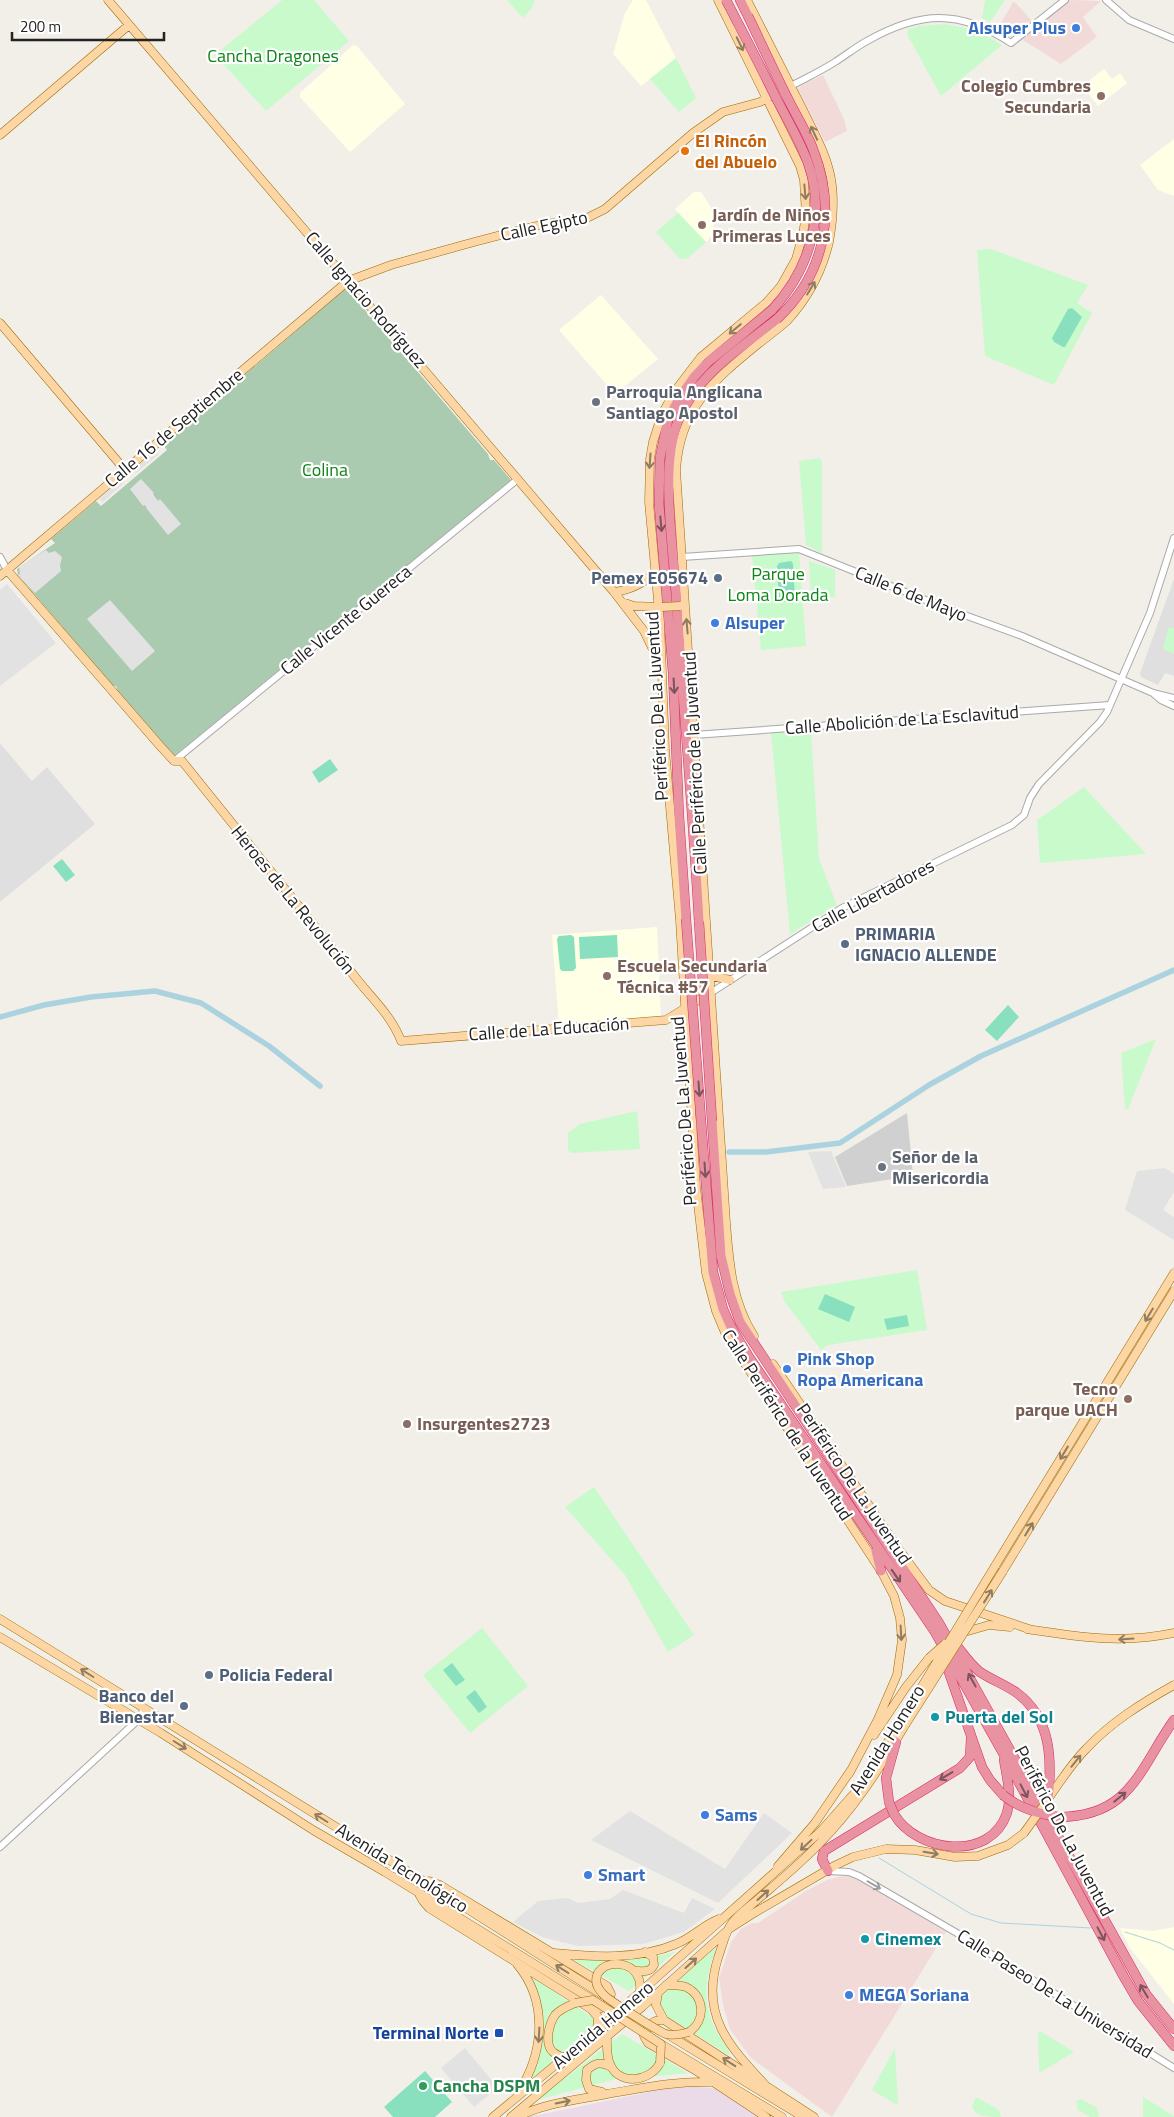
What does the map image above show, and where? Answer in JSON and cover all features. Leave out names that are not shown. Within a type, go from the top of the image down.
[{"type":"highway","name":"Periférico De La Juventud","points":[[726,0],[808,164],[815,206],[814,228],[808,254],[788,292],[772,310],[708,362],[694,377],[668,419],[660,458],[659,504],[673,683],[686,919],[711,1256],[717,1289],[730,1325],[768,1386],[935,1632],[1003,1752],[1124,1977],[1138,2001],[1174,2046]]},
{"type":"highway","name":"Periférico De La Juventud","points":[[740,0],[813,148],[824,187],[826,213],[819,255],[798,296],[777,319],[700,384],[678,420],[669,461],[684,722],[694,822],[712,1121],[721,1249],[725,1277],[740,1322],[939,1622],[1146,1994],[1174,2029]]},
{"type":"highway","points":[[694,822],[696,785]]},
{"type":"highway","points":[[674,848],[679,816]]},
{"type":"highway","points":[[721,1249],[726,1223]]},
{"type":"highway","points":[[748,1368],[768,1386]]},
{"type":"highway","points":[[842,1475],[853,1481]]},
{"type":"highway","points":[[874,1543],[882,1571]]},
{"type":"highway","points":[[939,1622],[978,1670],[1024,1699],[1040,1720],[1047,1739],[1050,1755],[1048,1800]]},
{"type":"highway","points":[[935,1632],[959,1697],[971,1739],[985,1774],[1003,1795],[1018,1806],[1058,1817],[1090,1813],[1110,1805],[1124,1794],[1142,1773],[1174,1720]]},
{"type":"highway","points":[[828,1871],[822,1859],[824,1851],[960,1768],[970,1757],[971,1739]]},
{"type":"highway","points":[[896,1742],[886,1778],[889,1802],[894,1814],[907,1830],[930,1842],[961,1846],[981,1842],[994,1833],[1006,1814],[1010,1796],[1003,1752]]},
{"type":"main road","name":"Calle Ignacio Rodríguez","points":[[108,0],[614,592],[650,642],[662,668]]},
{"type":"main road","name":"Calle Periférico de la Juventud","points":[[718,0],[800,166],[804,180],[806,215],[804,234],[796,259],[781,286],[766,302],[700,357],[675,390],[662,414],[655,433],[650,460],[650,502],[660,607],[665,750],[684,981],[696,1187],[706,1272],[722,1327],[882,1571]]},
{"type":"main road","name":"Calle Periférico de la Juventud","points":[[747,0],[826,159],[830,175],[833,216],[826,255],[818,277],[808,295],[786,321],[719,376],[695,407],[680,441],[676,470],[682,557],[682,606],[694,734],[709,994],[730,1265],[737,1300],[744,1319],[900,1551]]},
{"type":"main road","points":[[0,135],[129,25]]},
{"type":"main road","points":[[759,83],[766,84],[775,80],[783,72]]},
{"type":"main road","points":[[768,98],[791,86]]},
{"type":"main road","name":"Calle Egipto","points":[[348,281],[391,265],[474,242],[540,225],[592,217],[605,209],[693,133],[723,112],[768,98]]},
{"type":"main road","points":[[779,122],[788,114],[803,111]]},
{"type":"main road","name":"Calle 16 de Septiembre","points":[[0,576],[348,281]]},
{"type":"main road","points":[[0,323],[125,470]]},
{"type":"main road","points":[[7,570],[174,762]]},
{"type":"main road","points":[[614,592],[632,588],[649,579],[656,572]]},
{"type":"main road","points":[[622,602],[634,606],[682,606]]},
{"type":"main road","name":"Heroes de La Revolución","points":[[174,762],[182,761],[352,974],[383,1009],[394,1024],[402,1040],[409,1040]]},
{"type":"main road","points":[[684,981],[695,984],[708,977],[730,980]]},
{"type":"main road","name":"Calle Libertadores","points":[[685,1009],[709,994]]},
{"type":"main road","name":"Calle de La Educación","points":[[409,1040],[670,1019],[685,1009]]},
{"type":"main road","points":[[670,1019],[686,1025],[698,1017],[711,1020]]},
{"type":"main road","name":"Avenida Homero","points":[[729,1929],[732,1922],[742,1912],[838,1825],[873,1778],[896,1742],[902,1724],[995,1566],[1174,1273]]},
{"type":"main road","name":"Avenida Homero","points":[[493,2117],[599,2029],[794,1857],[838,1813],[859,1788],[1003,1571],[1174,1291]]},
{"type":"main road","name":"Periférico De La Juventud","points":[[900,1551],[926,1586],[941,1599],[1032,1630]]},
{"type":"main road","name":"Periférico De La Juventud","points":[[849,1774],[889,1696],[900,1664],[902,1629],[899,1609],[882,1571]]},
{"type":"main road","name":"Avenida Tecnológico","points":[[0,1619],[425,1882],[603,1995],[803,2117]]},
{"type":"main road","name":"Avenida Homero","points":[[849,1774],[906,1687],[930,1658],[944,1645],[968,1631],[989,1625],[1032,1630]]},
{"type":"main road","points":[[1032,1630],[1070,1637],[1122,1640],[1174,1633]]},
{"type":"main road","name":"Avenida Tecnológico","points":[[0,1637],[782,2117]]},
{"type":"main road","name":"Avenida Homero","points":[[511,2117],[729,1929],[769,1903],[854,1857],[886,1849],[916,1850],[956,1857],[978,1856],[1008,1845],[1024,1833],[1078,1758],[1103,1732],[1129,1712],[1174,1686]]},
{"type":"main road","points":[[768,1879],[815,1822],[849,1774]]},
{"type":"main road","points":[[425,1882],[433,1881],[607,1986],[610,1989],[610,1999],[607,2004],[599,2009],[591,2009]]},
{"type":"main road","points":[[419,1893],[429,1908],[591,2009],[598,2017],[599,2029]]},
{"type":"main road","points":[[551,1952],[598,1956],[644,1952],[678,1944],[704,1926],[723,1918]]},
{"type":"main road","points":[[729,1929],[712,1983],[711,1992],[714,2011],[734,2048],[770,2090]]},
{"type":"main road","points":[[634,1971],[648,1971],[654,1965],[652,1957],[644,1952]]},
{"type":"main road","points":[[512,1959],[532,1986],[540,2023],[537,2053],[532,2068],[517,2096]]},
{"type":"main road","points":[[603,1995],[596,1984],[598,1973],[600,1969],[611,1965],[627,1966],[634,1971],[639,1977],[640,1993]]},
{"type":"main road","points":[[666,1985],[688,1988],[698,1998],[701,2010],[700,2020],[694,2028],[688,2032],[666,2034]]},
{"type":"main road","points":[[658,1992],[656,2005],[664,2020]]},
{"type":"main road","points":[[564,2058],[552,2052],[548,2040],[554,2017],[566,2006],[593,2000]]},
{"type":"main road","points":[[766,2117],[645,2041],[644,2036],[651,2024],[658,2019],[664,2020],[814,2117]]},
{"type":"main road","points":[[609,2034],[607,2056],[611,2067]]},
{"type":"main road","points":[[619,2092],[596,2092],[589,2089],[586,2083],[587,2070],[594,2064],[602,2062],[622,2076],[639,2079],[653,2074],[660,2063],[662,2044]]},
{"type":"main road","points":[[517,2117],[527,2112],[561,2102],[684,2081],[711,2082]]},
{"type":"street","points":[[791,86],[836,61],[865,42],[898,25],[940,17],[966,21],[990,29],[1011,43],[1065,0]]},
{"type":"street","points":[[1106,0],[1128,20],[1174,39]]},
{"type":"street","points":[[1161,35],[1174,44]]},
{"type":"street","name":"Calle Vicente Guereca","points":[[174,762],[518,480]]},
{"type":"street","name":"Calle Libertadores","points":[[709,994],[842,908],[1012,825],[1024,814],[1030,798],[1039,784],[1100,722],[1110,705],[1152,609],[1174,538]]},
{"type":"street","name":"Calle 6 de Mayo","points":[[682,557],[799,548],[948,610],[1022,636],[1153,693]]},
{"type":"street","points":[[0,557],[7,570]]},
{"type":"street","points":[[1153,693],[1174,698]]},
{"type":"street","points":[[1153,693],[1161,700],[1174,706]]},
{"type":"street","name":"Calle Abolición de La Esclavitud","points":[[694,734],[1110,705]]},
{"type":"street","points":[[0,1847],[138,1720],[143,1708]]},
{"type":"street","name":"Calle Paseo De La Universidad","points":[[828,1871],[849,1872],[859,1876],[962,1936],[1174,2068]]},
{"type":"shaded area","points":[[633,0],[646,0],[676,58],[641,86],[613,54],[625,13]]},
{"type":"shaded area","points":[[1071,0],[1101,1],[1083,17],[1097,37],[1061,64],[1023,40],[1025,36]]},
{"type":"shaded area","points":[[1013,2],[1032,21],[1015,35],[1000,25]]},
{"type":"shaded area","points":[[353,45],[357,46],[405,104],[350,152],[300,97],[300,93]]},
{"type":"shaded area","name":"Colegio Cumbres Secundaria","points":[[1104,69],[1112,79],[1120,73],[1127,83],[1098,106],[1082,86]]},
{"type":"shaded area","points":[[823,75],[844,119],[847,131],[825,142],[798,89],[802,85]]},
{"type":"shaded area","points":[[1174,139],[1174,196],[1158,190],[1140,165]]},
{"type":"shaded area","name":"Jardín de Niños Primeras Luces","points":[[694,192],[701,192],[710,206],[713,217],[714,234],[706,242],[675,209]]},
{"type":"shaded area","points":[[601,295],[658,359],[615,394],[559,330]]},
{"type":"shaded area","points":[[155,451],[159,454],[136,473],[132,471]]},
{"type":"shaded area","points":[[141,479],[154,493],[158,501],[160,499],[181,524],[168,535],[130,489]]},
{"type":"shaded area","points":[[120,481],[124,483],[103,502],[99,499]]},
{"type":"shaded area","points":[[46,550],[49,553],[55,551],[62,557],[61,571],[35,593],[18,575],[20,574],[19,567]]},
{"type":"shaded area","points":[[1174,579],[1174,676],[1165,673],[1158,685],[1141,677],[1140,673]]},
{"type":"shaded area","points":[[7,584],[56,643],[0,686],[0,590]]},
{"type":"shaded area","points":[[110,600],[155,651],[132,671],[87,619]]},
{"type":"shaded area","points":[[0,743],[32,781],[47,767],[95,824],[0,902]]},
{"type":"shaded area","name":"Escuela Secundaria Técnica #57","points":[[657,927],[661,1018],[559,1026],[552,935]]},
{"type":"shaded area","points":[[907,1113],[913,1176],[847,1186],[835,1157]]},
{"type":"shaded area","points":[[831,1151],[846,1187],[823,1189],[808,1152]]},
{"type":"shaded area","points":[[1165,1168],[1174,1174],[1174,1192],[1163,1210],[1174,1217],[1174,1240],[1125,1210],[1137,1171]]},
{"type":"shaded area","points":[[630,1811],[725,1869],[764,1813],[792,1833],[718,1903],[591,1840]]},
{"type":"shaded area","points":[[847,1875],[870,1885],[946,1932],[832,2117],[751,2058],[730,2029],[723,2005],[719,1978],[731,1942],[741,1929],[752,1923],[758,1923],[806,1891],[827,1880]]},
{"type":"shaded area","points":[[623,1890],[684,1913],[692,1898],[715,1909],[684,1932],[643,1944],[578,1946],[542,1937],[513,1922],[538,1901],[567,1898],[578,1903],[610,1899]]},
{"type":"shaded area","points":[[1174,1927],[1174,2004],[1130,1948],[1120,1928],[1153,1931]]},
{"type":"shaded area","points":[[465,2048],[498,2088],[474,2107],[441,2068]]},
{"type":"shaded area","points":[[683,2085],[719,2089],[766,2117],[528,2117]]},
{"type":"green space","name":"Cancha Dragones","points":[[282,0],[314,0],[349,41],[266,111],[215,55]]},
{"type":"green space","points":[[507,0],[535,0],[532,8],[523,18]]},
{"type":"green space","points":[[985,0],[1005,0],[990,22],[982,18]]},
{"type":"green space","points":[[945,24],[976,30],[1002,45],[941,96],[907,34],[908,29],[919,26]]},
{"type":"green space","points":[[676,58],[696,98],[679,112],[650,79]]},
{"type":"green space","points":[[678,213],[706,242],[688,258],[680,259],[656,232]]},
{"type":"green space","points":[[991,249],[1088,285],[1077,303],[1092,313],[1054,385],[985,356],[977,250]]},
{"type":"green space","name":"Colina","points":[[346,288],[488,454],[490,460],[494,460],[511,480],[174,756],[118,691],[116,686],[113,686],[18,575],[17,569],[55,543],[51,539],[96,501],[101,506],[167,450],[163,445]]},
{"type":"green space","points":[[1072,308],[1082,317],[1065,347],[1063,347],[1054,342],[1052,338],[1068,309]]},
{"type":"green space","points":[[819,458],[822,461],[822,553],[806,545],[799,461]]},
{"type":"green space","name":"Parque Loma Dorada","points":[[799,552],[806,646],[761,650],[752,555]]},
{"type":"green space","points":[[791,561],[793,564],[795,598],[793,601],[782,602],[779,600],[777,566],[779,563]]},
{"type":"green space","points":[[809,561],[835,570],[835,597],[811,597]]},
{"type":"green space","points":[[1174,628],[1174,654],[1163,649],[1168,629]]},
{"type":"green space","points":[[811,730],[819,859],[837,905],[790,934],[771,733]]},
{"type":"green space","points":[[330,759],[338,770],[319,783],[312,772]]},
{"type":"green space","points":[[1084,787],[1146,854],[1040,863],[1037,820]]},
{"type":"green space","points":[[62,859],[75,875],[66,882],[53,866]]},
{"type":"green space","points":[[571,935],[574,937],[576,968],[573,971],[562,971],[560,969],[557,939],[559,936]]},
{"type":"green space","points":[[617,935],[618,957],[580,959],[579,937]]},
{"type":"green space","points":[[1008,1005],[1019,1017],[997,1041],[985,1030]]},
{"type":"green space","points":[[1156,1039],[1128,1109],[1125,1109],[1121,1053]]},
{"type":"green space","points":[[637,1111],[640,1149],[571,1153],[568,1150],[568,1133],[580,1124]]},
{"type":"green space","points":[[917,1270],[927,1330],[828,1345],[821,1350],[785,1302],[781,1292]]},
{"type":"green space","points":[[825,1294],[855,1307],[849,1322],[818,1309]]},
{"type":"green space","points":[[907,1315],[909,1326],[887,1330],[884,1319]]},
{"type":"green space","points":[[594,1487],[694,1635],[668,1652],[625,1575],[565,1507]]},
{"type":"green space","points":[[482,1628],[528,1686],[470,1733],[423,1675]]},
{"type":"green space","points":[[452,1663],[465,1680],[456,1686],[443,1670]]},
{"type":"green space","points":[[475,1690],[487,1707],[479,1713],[466,1697]]},
{"type":"green space","points":[[717,1946],[708,1977],[708,2007],[715,2029],[726,2045],[730,2056],[650,2006]]},
{"type":"green space","points":[[675,1952],[629,1991],[570,1958],[622,1960]]},
{"type":"green space","points":[[533,1978],[601,2023],[530,2080],[540,2053],[544,2029],[541,2005]]},
{"type":"green space","points":[[1040,2031],[1074,2052],[1041,2072],[1039,2071],[1038,2032]]},
{"type":"green space","points":[[622,2034],[688,2073],[648,2077],[633,2083],[620,2078],[537,2100]]},
{"type":"green space","points":[[895,2048],[898,2103],[897,2105],[872,2090]]},
{"type":"green space","name":"Cancha DSPM","points":[[425,2071],[452,2102],[435,2117],[393,2117],[384,2107]]},
{"type":"green space","points":[[976,2097],[999,2110],[1001,2117],[983,2116],[973,2110],[972,2106]]},
{"type":"green space","points":[[1143,2097],[1174,2116],[1174,2117],[1143,2117]]},
{"type":"green space","points":[[1081,2099],[1097,2108],[1099,2117],[1090,2117],[1078,2110],[1076,2101]]},
{"type":"waterway","points":[[729,1152],[766,1152],[840,1143],[929,1085],[981,1056],[1174,970]]},
{"type":"waterway","points":[[0,1017],[44,1005],[91,997],[155,991],[201,1003],[269,1046],[320,1086]]},
{"type":"waterway","points":[[879,1858],[971,1914],[1001,1923],[1091,1928]]},
{"type":"waterway","points":[[1125,1932],[1160,1943],[1174,1950]]},
{"type":"place","name":"Alsuper Plus","points":[[1076,28]]},
{"type":"place","name":"Colegio Cumbres Secundaria","points":[[1101,96]]},
{"type":"place","name":"El Rincón del Abuelo","points":[[685,151]]},
{"type":"place","name":"Jardín de Niños Primeras Luces","points":[[702,225]]},
{"type":"place","name":"Parroquia Anglicana Santiago Apostol","points":[[596,402]]},
{"type":"place","name":"Pemex E05674","points":[[718,578]]},
{"type":"place","name":"Alsuper","points":[[715,623]]},
{"type":"place","name":"PRIMARIA IGNACIO ALLENDE","points":[[845,944]]},
{"type":"place","name":"Escuela Secundaria Técnica #57","points":[[607,976]]},
{"type":"place","name":"Señor de la Misericordia","points":[[882,1167]]},
{"type":"place","name":"Pink Shop Ropa Americana","points":[[787,1369]]},
{"type":"place","name":"Tecno parque UACH","points":[[1128,1399]]},
{"type":"place","name":"Insurgentes2723","points":[[407,1424]]},
{"type":"place","name":"Policia Federal","points":[[209,1675]]},
{"type":"place","name":"Banco del Bienestar","points":[[184,1706]]},
{"type":"place","name":"Puerta del Sol","points":[[935,1717]]},
{"type":"place","name":"Sams","points":[[705,1815]]},
{"type":"place","name":"Smart","points":[[588,1875]]},
{"type":"place","name":"Cinemex","points":[[865,1939]]},
{"type":"place","name":"MEGA Soriana","points":[[849,1995]]},
{"type":"place","name":"Terminal Norte","points":[[499,2033]]},
{"type":"place","name":"Cancha DSPM","points":[[423,2086]]}]
